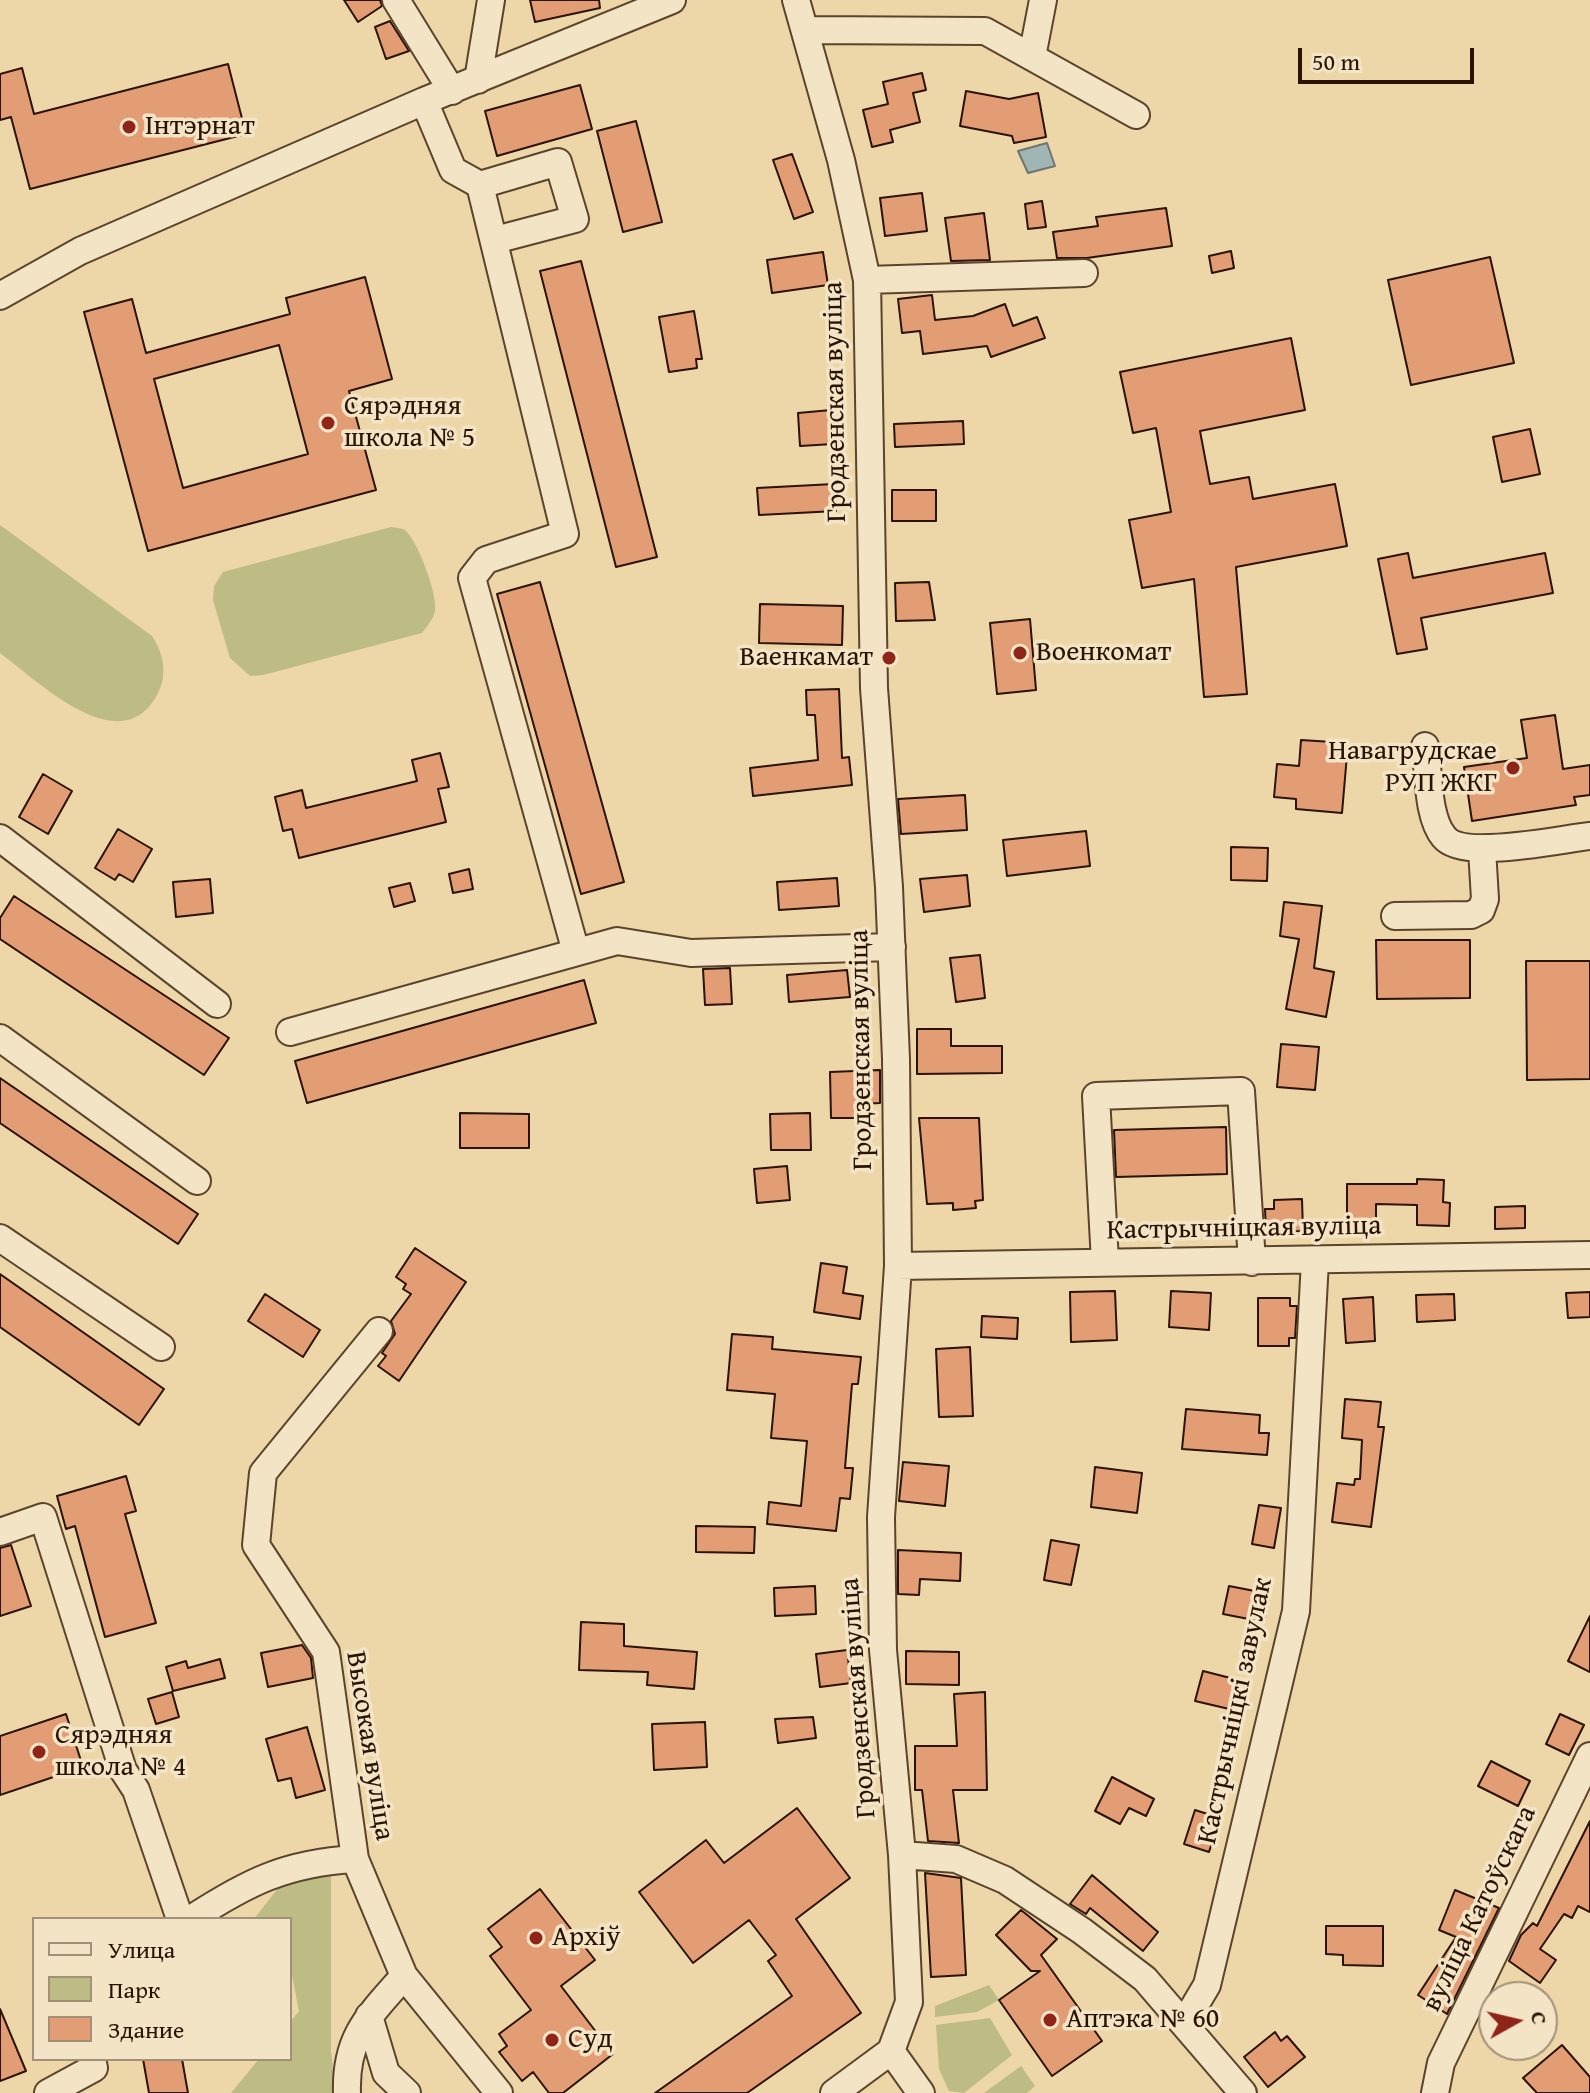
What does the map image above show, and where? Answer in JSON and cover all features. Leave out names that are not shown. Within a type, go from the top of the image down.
[{"type":"street","points":[[396,0],[452,91]]},
{"type":"street","points":[[478,80],[491,0]]},
{"type":"street","points":[[0,296],[80,251],[424,101],[672,0]]},
{"type":"street","name":"Гродзенская вуліца","points":[[796,0],[841,160],[867,280],[887,724],[898,1266],[881,1517],[883,1650],[902,1855],[909,2002],[891,2051]]},
{"type":"street","points":[[1032,57],[1043,0]]},
{"type":"street","points":[[806,30],[985,31],[1136,115]]},
{"type":"street","points":[[424,101],[453,170],[480,185],[558,162],[575,219],[495,240]]},
{"type":"street","points":[[480,185],[565,534],[486,560],[472,578],[576,952]]},
{"type":"street","points":[[867,280],[1084,273]]},
{"type":"street","points":[[1425,746],[1436,818],[1443,836],[1453,846],[1482,849],[1590,836]]},
{"type":"street","points":[[0,838],[217,1004]]},
{"type":"street","points":[[1395,916],[1471,915],[1481,910],[1485,899],[1482,849]]},
{"type":"street","points":[[290,1032],[617,941],[691,953],[892,947]]},
{"type":"street","points":[[0,1038],[197,1181]]},
{"type":"street","points":[[1105,1262],[1096,1096],[1241,1091],[1252,1262]]},
{"type":"street","points":[[0,1238],[161,1347]]},
{"type":"street","name":"Кастрычніцкая вуліца","points":[[898,1266],[1590,1255]]},
{"type":"street","name":"Кастрычніцкі завулак","points":[[1185,2022],[1207,1985],[1296,1611],[1315,1261]]},
{"type":"street","name":"Высокая вуліца","points":[[379,1331],[263,1473],[256,1545],[326,1652],[355,1859],[404,1976],[499,2093]]},
{"type":"street","points":[[0,1532],[43,1517],[123,1770],[136,1790],[179,1917]]},
{"type":"street","name":"вуліца Катоўскага","points":[[1435,2093],[1441,2063],[1590,1756]]},
{"type":"street","points":[[902,1855],[956,1859],[1005,1880],[1082,1931],[1145,1979],[1243,2093]]},
{"type":"street","points":[[194,1917],[245,1884],[317,1861],[355,1859]]},
{"type":"street","points":[[347,2093],[346,2064],[359,2028],[404,1976]]},
{"type":"street","points":[[369,2016],[386,2073],[407,2093]]},
{"type":"street","points":[[834,2093],[891,2051],[921,2093]]},
{"type":"street","points":[[48,2093],[94,2068],[92,2061]]},
{"type":"green space","points":[[0,525],[152,636],[162,657],[163,680],[157,695],[141,714],[122,721],[101,719],[78,710],[0,653]]},
{"type":"green space","points":[[391,527],[404,529],[409,535],[430,580],[435,611],[422,633],[263,675],[250,676],[230,658],[213,600],[214,586],[223,572]]},
{"type":"green space","points":[[331,1870],[331,2052],[336,2093],[231,2093],[257,2061],[292,2061],[292,2020],[299,2011],[292,1975],[292,1917],[256,1917],[278,1888]]},
{"type":"green space","points":[[989,1985],[999,2000],[977,2012],[935,2017],[935,2006]]},
{"type":"green space","points":[[990,2018],[1012,2055],[964,2093],[949,2091],[939,2069],[936,2025]]},
{"type":"green space","points":[[1021,2066],[1035,2086],[1027,2093],[984,2093]]},
{"type":"shaded area","points":[[1047,143],[1055,166],[1028,173],[1018,151]]},
{"type":"building","points":[[344,0],[380,0],[382,6],[358,22]]},
{"type":"building","points":[[530,0],[599,0],[600,8],[535,22]]},
{"type":"building","points":[[390,21],[409,51],[386,59],[375,27]]},
{"type":"building","name":"Інтэрнат","points":[[228,64],[246,134],[30,189],[11,117],[0,120],[0,74],[22,68],[34,114]]},
{"type":"building","points":[[922,73],[926,90],[913,93],[920,122],[890,130],[893,142],[872,147],[863,110],[888,104],[883,82]]},
{"type":"building","points":[[580,85],[592,129],[497,156],[485,111]]},
{"type":"building","points":[[966,91],[1009,99],[1038,93],[1046,137],[1014,143],[1012,136],[960,126]]},
{"type":"building","points":[[636,121],[662,222],[623,232],[597,131]]},
{"type":"building","points":[[792,154],[813,212],[794,219],[773,160]]},
{"type":"building","points":[[922,193],[927,231],[885,236],[880,198]]},
{"type":"building","points":[[1042,201],[1046,227],[1028,229],[1025,204]]},
{"type":"building","points":[[1166,208],[1172,246],[1087,258],[1057,258],[1053,232],[1098,226],[1096,217]]},
{"type":"building","points":[[984,213],[990,260],[951,261],[945,218]]},
{"type":"building","points":[[1231,251],[1234,268],[1212,273],[1209,256]]},
{"type":"building","points":[[823,252],[828,285],[772,293],[767,260]]},
{"type":"building","points":[[1490,257],[1514,363],[1411,385],[1388,280]]},
{"type":"building","points":[[581,261],[657,557],[616,567],[540,271]]},
{"type":"building","name":"Сярэдняя школа № 5","points":[[365,277],[392,379],[349,391],[376,490],[148,551],[84,312],[132,299],[146,353],[290,314],[286,298]],"holes":[[[279,345],[308,454],[183,488],[154,379]]]},
{"type":"building","points":[[932,295],[935,320],[973,316],[1005,304],[1013,326],[1037,317],[1045,338],[991,357],[987,346],[923,354],[920,331],[902,333],[898,299]]},
{"type":"building","points":[[694,311],[702,359],[696,359],[697,368],[669,372],[659,317]]},
{"type":"building","points":[[1291,338],[1305,410],[1200,431],[1210,484],[1249,477],[1253,499],[1335,484],[1347,546],[1236,567],[1247,694],[1204,697],[1194,579],[1142,588],[1129,520],[1171,512],[1156,428],[1133,433],[1120,372]]},
{"type":"building","points":[[831,410],[833,444],[800,446],[798,413]]},
{"type":"building","points":[[963,421],[964,444],[895,447],[894,424]]},
{"type":"building","points":[[1530,429],[1540,474],[1502,482],[1493,437]]},
{"type":"building","points":[[834,484],[836,511],[759,515],[757,488]]},
{"type":"building","points":[[892,490],[936,490],[936,521],[892,521]]},
{"type":"building","points":[[1408,553],[1413,578],[1545,553],[1553,593],[1421,618],[1427,649],[1397,654],[1378,559]]},
{"type":"building","points":[[540,582],[624,882],[581,894],[497,594]]},
{"type":"building","points":[[929,582],[935,620],[896,621],[895,583]]},
{"type":"building","points":[[760,604],[843,606],[842,645],[759,643]]},
{"type":"building","name":"Военкомат","points":[[1030,619],[1036,690],[997,694],[990,623]]},
{"type":"building","points":[[839,689],[842,758],[849,757],[852,785],[753,796],[750,768],[818,760],[815,715],[807,715],[806,690]]},
{"type":"building","name":"Навагрудскае РУП ЖКГ","points":[[1555,715],[1563,769],[1590,765],[1590,795],[1574,797],[1576,805],[1472,821],[1464,767],[1527,758],[1521,720]]},
{"type":"building","points":[[1301,740],[1348,743],[1342,813],[1296,809],[1296,799],[1274,797],[1277,764],[1299,766]]},
{"type":"building","points":[[440,753],[449,787],[438,789],[446,822],[299,858],[292,829],[283,831],[275,797],[302,790],[306,808],[417,781],[412,760]]},
{"type":"building","points":[[43,774],[72,791],[48,834],[19,817]]},
{"type":"building","points":[[965,795],[967,830],[901,834],[898,799]]},
{"type":"building","points":[[118,829],[152,849],[133,882],[119,874],[115,880],[95,868]]},
{"type":"building","points":[[1086,831],[1090,866],[1007,876],[1003,840]]},
{"type":"building","points":[[1231,847],[1268,848],[1267,881],[1231,880]]},
{"type":"building","points":[[469,869],[473,889],[453,893],[449,874]]},
{"type":"building","points":[[967,875],[970,906],[924,912],[920,879]]},
{"type":"building","points":[[837,878],[839,906],[779,910],[777,882]]},
{"type":"building","points":[[210,879],[213,913],[176,917],[173,882]]},
{"type":"building","points":[[410,883],[415,901],[394,907],[389,888]]},
{"type":"building","points":[[14,896],[229,1038],[204,1075],[0,939],[0,918]]},
{"type":"building","points":[[1284,902],[1322,906],[1314,968],[1334,972],[1326,1017],[1286,1009],[1299,939],[1280,936]]},
{"type":"building","points":[[1376,940],[1470,940],[1470,998],[1377,999]]},
{"type":"building","points":[[980,955],[985,998],[956,1002],[950,958]]},
{"type":"building","points":[[1526,961],[1590,961],[1590,1079],[1527,1080]]},
{"type":"building","points":[[730,968],[732,1004],[705,1005],[703,969]]},
{"type":"building","points":[[847,970],[850,997],[789,1002],[787,975]]},
{"type":"building","points":[[584,980],[596,1023],[307,1103],[295,1061]]},
{"type":"building","points":[[917,1029],[951,1029],[951,1046],[1002,1046],[1002,1073],[917,1074]]},
{"type":"building","points":[[1281,1044],[1319,1047],[1315,1090],[1277,1087]]},
{"type":"building","points":[[880,1070],[880,1103],[861,1104],[861,1118],[831,1118],[830,1072]]},
{"type":"building","points":[[0,1078],[198,1214],[178,1244],[0,1123]]},
{"type":"building","points":[[460,1113],[529,1114],[529,1148],[460,1148]]},
{"type":"building","points":[[810,1113],[811,1150],[771,1150],[770,1114]]},
{"type":"building","points":[[919,1118],[979,1118],[983,1200],[975,1201],[976,1208],[953,1210],[953,1203],[927,1204]]},
{"type":"building","points":[[1226,1127],[1227,1174],[1116,1177],[1114,1130]]},
{"type":"building","points":[[787,1166],[790,1200],[757,1203],[754,1169]]},
{"type":"building","points":[[1417,1179],[1444,1180],[1443,1202],[1450,1203],[1449,1226],[1417,1225],[1417,1205],[1376,1204],[1376,1227],[1347,1228],[1347,1184],[1417,1184]]},
{"type":"building","points":[[1302,1199],[1303,1231],[1266,1232],[1265,1209],[1274,1209],[1274,1200]]},
{"type":"building","points":[[1525,1206],[1525,1228],[1495,1229],[1495,1207]]},
{"type":"building","points":[[415,1248],[466,1282],[399,1381],[378,1366],[386,1356],[382,1353],[395,1334],[391,1321],[411,1294],[403,1289],[406,1284],[396,1277]]},
{"type":"building","points":[[821,1263],[847,1267],[843,1293],[863,1296],[860,1319],[814,1312]]},
{"type":"building","points":[[0,1274],[164,1389],[139,1425],[0,1327]]},
{"type":"building","points":[[1115,1291],[1117,1340],[1071,1342],[1070,1292]]},
{"type":"building","points":[[1171,1291],[1211,1293],[1209,1330],[1169,1327]]},
{"type":"building","points":[[1590,1292],[1590,1317],[1568,1318],[1566,1293]]},
{"type":"building","points":[[265,1294],[320,1330],[303,1357],[248,1321]]},
{"type":"building","points":[[1454,1294],[1455,1320],[1417,1322],[1416,1295]]},
{"type":"building","points":[[1373,1297],[1375,1341],[1346,1343],[1343,1299]]},
{"type":"building","points":[[1258,1298],[1290,1298],[1290,1306],[1297,1306],[1295,1338],[1289,1338],[1289,1346],[1258,1346]]},
{"type":"building","points":[[982,1316],[1018,1318],[1017,1339],[981,1337]]},
{"type":"building","points":[[732,1334],[773,1337],[772,1349],[861,1357],[858,1384],[852,1384],[845,1468],[853,1468],[850,1499],[840,1498],[836,1531],[767,1524],[769,1502],[801,1506],[807,1441],[771,1438],[775,1394],[727,1390]]},
{"type":"building","points":[[970,1347],[973,1416],[939,1417],[936,1349]]},
{"type":"building","points":[[1345,1399],[1381,1402],[1378,1427],[1384,1427],[1371,1527],[1332,1522],[1337,1483],[1354,1485],[1355,1479],[1360,1479],[1362,1440],[1342,1438]]},
{"type":"building","points":[[1186,1409],[1260,1415],[1259,1433],[1269,1433],[1267,1455],[1182,1449]]},
{"type":"building","points":[[903,1462],[949,1466],[945,1506],[899,1501]]},
{"type":"building","points":[[1095,1467],[1142,1473],[1137,1513],[1091,1507]]},
{"type":"building","points":[[126,1476],[136,1511],[125,1514],[156,1623],[105,1637],[75,1526],[66,1529],[57,1496]]},
{"type":"building","points":[[1259,1505],[1281,1508],[1274,1548],[1252,1544]]},
{"type":"building","points":[[696,1526],[755,1527],[754,1553],[696,1552]]},
{"type":"building","points":[[1051,1540],[1079,1545],[1071,1585],[1044,1580]]},
{"type":"building","points":[[11,1545],[31,1606],[0,1616],[0,1548]]},
{"type":"building","points":[[898,1550],[961,1553],[960,1581],[920,1579],[919,1595],[898,1594]]},
{"type":"building","points":[[815,1586],[816,1614],[775,1616],[774,1588]]},
{"type":"building","points":[[1229,1586],[1270,1594],[1264,1622],[1223,1614]]},
{"type":"building","points":[[1590,1616],[1590,1672],[1568,1661]]},
{"type":"building","points":[[581,1622],[624,1624],[624,1646],[697,1652],[694,1689],[647,1685],[648,1672],[579,1670]]},
{"type":"building","points":[[302,1645],[311,1658],[313,1678],[268,1687],[261,1653]]},
{"type":"building","points":[[847,1650],[851,1683],[820,1687],[816,1654]]},
{"type":"building","points":[[906,1651],[959,1652],[959,1685],[906,1684]]},
{"type":"building","points":[[220,1659],[225,1678],[173,1691],[166,1667],[186,1661],[188,1668]]},
{"type":"building","points":[[1203,1671],[1250,1683],[1242,1712],[1195,1701]]},
{"type":"building","points":[[172,1692],[179,1717],[156,1724],[148,1699]]},
{"type":"building","points":[[985,1692],[987,1790],[953,1790],[959,1843],[928,1841],[922,1790],[915,1790],[915,1746],[957,1746],[954,1694]]},
{"type":"building","name":"Сярэдняя школа № 4","points":[[66,1714],[83,1767],[0,1795],[0,1736]]},
{"type":"building","points":[[1560,1714],[1584,1725],[1569,1755],[1546,1744]]},
{"type":"building","points":[[813,1717],[816,1738],[778,1743],[775,1719]]},
{"type":"building","points":[[705,1722],[707,1767],[654,1770],[652,1724]]},
{"type":"building","points":[[307,1727],[325,1790],[296,1798],[291,1778],[278,1781],[266,1739]]},
{"type":"building","points":[[1491,1761],[1530,1781],[1518,1806],[1478,1786]]},
{"type":"building","points":[[1112,1777],[1154,1799],[1146,1816],[1129,1808],[1120,1824],[1095,1811]]},
{"type":"building","points":[[797,1808],[850,1878],[796,1919],[861,2013],[747,2093],[655,2093],[792,1996],[768,1961],[776,1955],[749,1920],[693,1963],[639,1892],[706,1840],[724,1863]]},
{"type":"building","points":[[1195,1810],[1220,1818],[1209,1852],[1184,1844]]},
{"type":"building","points":[[1590,1821],[1590,1912],[1578,1906],[1572,1918],[1564,1914],[1540,1949],[1556,1960],[1541,1981],[1509,1961],[1521,1935],[1533,1923],[1537,1926]]},
{"type":"building","points":[[925,1873],[961,1878],[966,1975],[931,1977]]},
{"type":"building","points":[[1092,1875],[1158,1932],[1143,1951],[1090,1908],[1086,1914],[1070,1904]]},
{"type":"building","points":[[540,1889],[595,1960],[561,1986],[613,2054],[563,2093],[549,2093],[533,2072],[522,2081],[499,2052],[507,2046],[499,2034],[531,2010],[490,1956],[502,1947],[488,1929]]},
{"type":"building","points":[[1455,1890],[1499,1908],[1447,2014],[1418,1995],[1456,1937],[1439,1930]]},
{"type":"building","name":"Аптэка № 60","points":[[1021,1910],[1057,1939],[1041,1955],[1102,2041],[1052,2076],[999,2000],[1040,1971],[1031,1971],[996,1935]]},
{"type":"building","points":[[1326,1926],[1383,1926],[1383,1966],[1343,1965],[1343,1955],[1326,1954]]},
{"type":"building","points":[[0,2009],[26,2071],[0,2081]]},
{"type":"building","points":[[1275,2032],[1281,2041],[1287,2036],[1305,2057],[1268,2087],[1244,2057]]},
{"type":"building","points":[[1562,2045],[1590,2077],[1590,2093],[1537,2093],[1523,2078],[1543,2061],[1558,2061],[1558,2048]]},
{"type":"building","points":[[143,2061],[182,2061],[188,2093],[149,2093]]},
{"type":"place","name":"Інтэрнат","points":[[129,127]]},
{"type":"place","name":"Сярэдняя школа № 5","points":[[328,423]]},
{"type":"place","name":"Военкомат","points":[[1020,653]]},
{"type":"place","name":"Ваенкамат","points":[[889,658]]},
{"type":"place","name":"Навагрудскае РУП ЖКГ","points":[[1513,768]]},
{"type":"place","name":"Сярэдняя школа № 4","points":[[39,1752]]},
{"type":"place","name":"Архіў","points":[[536,1938]]},
{"type":"place","name":"Аптэка № 60","points":[[1050,2020]]},
{"type":"place","name":"Суд","points":[[552,2040]]}]
